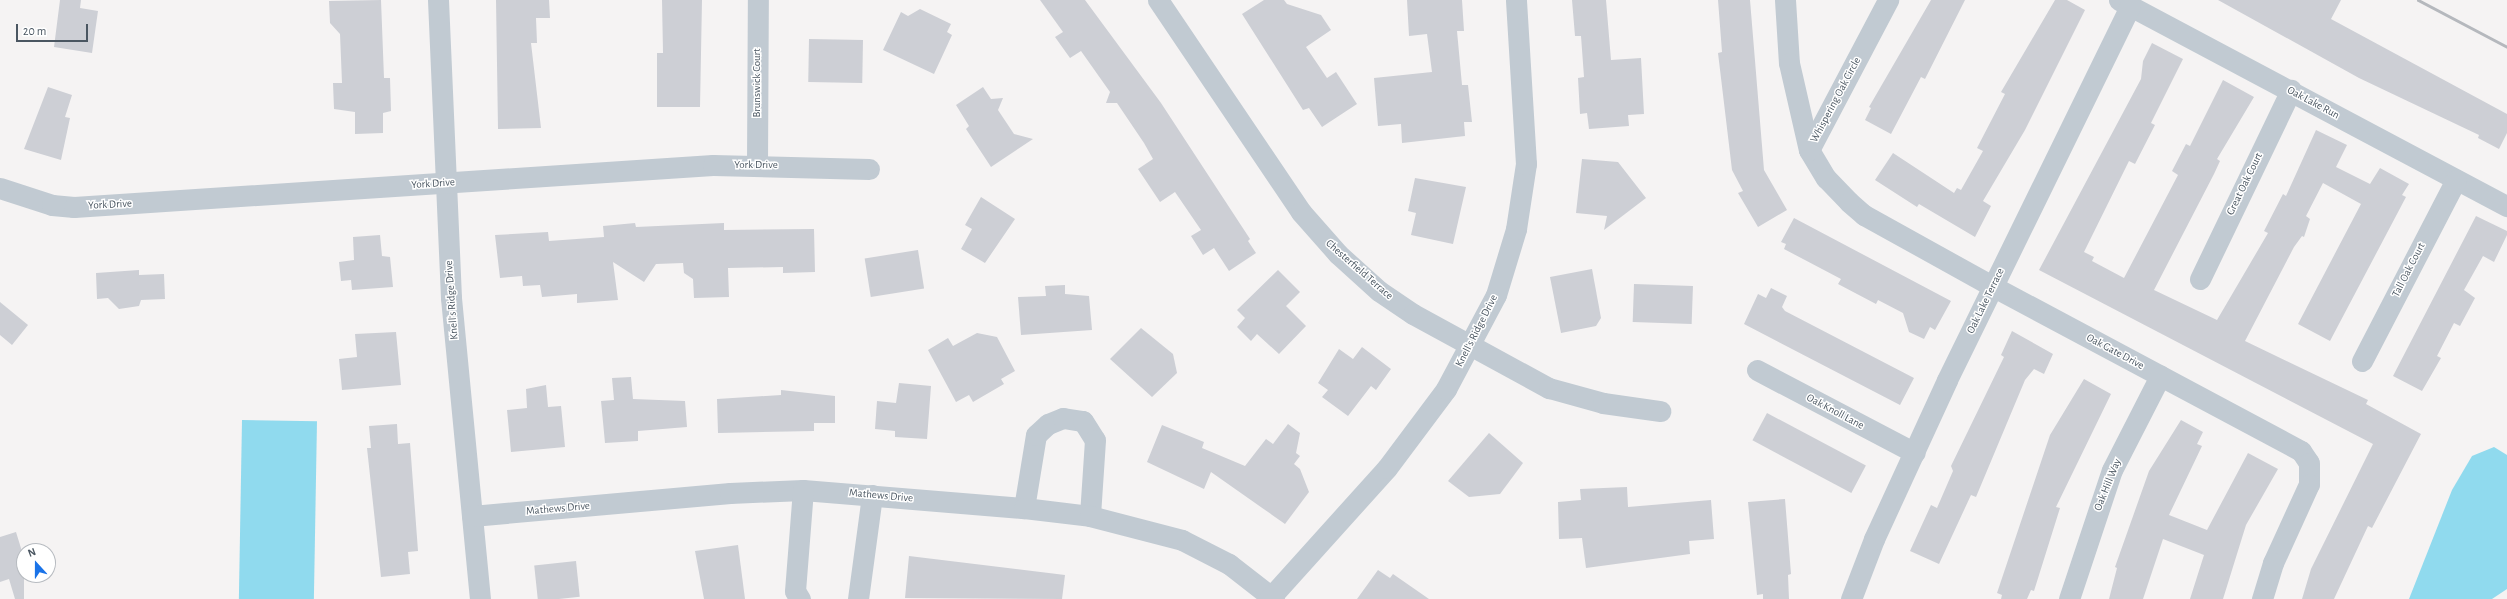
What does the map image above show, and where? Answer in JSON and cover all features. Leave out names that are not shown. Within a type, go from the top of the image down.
[{"type":"street","name":"Knell's Ridge Drive","points":[[438,0],[444,184],[480,599]]},
{"type":"street","name":"Brunswick Court","points":[[757,165],[758,0]]},
{"type":"street","name":"Chesterfield Terrace","points":[[1158,0],[1318,234],[1379,291],[1470,346],[1549,388],[1603,403],[1660,411]]},
{"type":"street","name":"Knell's Ridge Drive","points":[[1271,598],[1387,468],[1446,389],[1496,295],[1516,229],[1523,191],[1525,118],[1516,0]]},
{"type":"street","name":"Whispering Oak Circle","points":[[1785,0],[1789,63],[1809,150]]},
{"type":"street","name":"Whispering Oak Circle","points":[[1809,150],[1888,0]]},
{"type":"street","name":"Oak Lake Run","points":[[2125,3],[2507,206]]},
{"type":"street","name":"Oak Lake Terrace","points":[[1851,599],[1874,539],[1994,287],[2125,3]]},
{"type":"street","name":"Great Oak Court","points":[[2200,279],[2291,90]]},
{"type":"street","name":"Oak Gate Drive","points":[[1809,150],[1826,178],[1864,215],[1994,287],[2160,376],[2288,442],[2302,451],[2309,463],[2310,484],[2273,563],[2262,599]]},
{"type":"street","name":"York Drive","points":[[0,188],[52,205],[74,207],[444,184],[712,165],[869,169]]},
{"type":"street","name":"Tall Oak Court","points":[[2362,361],[2456,180]]},
{"type":"street","name":"Oak Knoll Lane","points":[[1757,370],[1915,453]]},
{"type":"street","name":"Oak Hill Way","points":[[2069,599],[2112,470],[2160,376]]},
{"type":"street","points":[[1024,508],[1036,435],[1048,424],[1063,418],[1083,421],[1095,440],[1090,516]]},
{"type":"street","name":"Mathews Drive","points":[[472,516],[730,493],[803,490],[1024,508],[1090,516],[1182,540],[1229,564],[1271,598]]},
{"type":"street","points":[[800,599],[795,591],[803,490]]},
{"type":"street","points":[[858,599],[872,495]]},
{"type":"water","points":[[242,420],[317,421],[314,599],[239,599]]},
{"type":"water","points":[[2494,447],[2507,455],[2507,589],[2492,599],[2409,599],[2452,490],[2472,456]]},
{"type":"building","points":[[60,0],[81,0],[80,8],[98,11],[92,53],[54,47]]},
{"type":"building","points":[[381,0],[384,78],[390,78],[391,111],[383,113],[383,133],[355,134],[355,112],[334,109],[333,83],[342,83],[340,34],[330,23],[329,1]]},
{"type":"building","points":[[496,0],[549,0],[550,18],[536,18],[537,43],[531,43],[541,128],[498,129]]},
{"type":"building","points":[[662,0],[702,0],[700,107],[657,107],[657,53],[663,53]]},
{"type":"building","points":[[1040,0],[1085,0],[1161,103],[1250,239],[1248,241],[1256,253],[1229,271],[1214,248],[1203,255],[1191,236],[1201,230],[1175,192],[1160,202],[1138,169],[1153,159],[1144,143],[1117,103],[1106,103],[1110,92],[1081,51],[1070,58],[1055,37],[1063,32]]},
{"type":"building","points":[[1264,0],[1284,0],[1287,4],[1321,15],[1331,30],[1306,47],[1327,78],[1336,72],[1357,104],[1322,127],[1309,108],[1303,110],[1242,14]]},
{"type":"building","points":[[1407,0],[1462,0],[1464,31],[1457,31],[1462,85],[1468,85],[1472,122],[1464,122],[1465,136],[1402,143],[1401,124],[1378,126],[1374,78],[1432,72],[1427,34],[1409,36]]},
{"type":"building","points":[[1572,0],[1606,0],[1611,60],[1641,58],[1644,114],[1628,115],[1629,126],[1589,129],[1587,113],[1580,114],[1578,78],[1584,77],[1581,36],[1575,36]]},
{"type":"building","points":[[1718,0],[1750,0],[1764,170],[1787,210],[1758,227],[1738,193],[1743,191],[1732,170],[1718,53],[1722,52]]},
{"type":"building","points":[[1931,0],[1965,0],[1925,79],[1921,77],[1891,134],[1865,120],[1871,108],[1869,107]]},
{"type":"building","points":[[2055,0],[2067,0],[2085,10],[2025,130],[1983,201],[1991,206],[1975,237],[1919,204],[1917,207],[1875,180],[1893,153],[1954,193],[1957,188],[1961,190],[1983,151],[1977,148],[2005,94],[2001,92]]},
{"type":"building","points":[[2218,0],[2341,0],[2331,19],[2507,114],[2507,133],[2499,149],[2478,138],[2479,135],[2359,78]]},
{"type":"building","points":[[920,9],[951,24],[947,32],[952,35],[934,74],[883,50],[901,12],[908,16]]},
{"type":"building","points":[[809,39],[863,40],[862,83],[808,82]]},
{"type":"building","points":[[2152,43],[2183,59],[2151,123],[2155,125],[2135,164],[2129,161],[2084,252],[2094,257],[2092,261],[2124,278],[2178,175],[2172,171],[2186,144],[2190,146],[2223,80],[2254,97],[2217,159],[2220,161],[2214,174],[2154,290],[2217,320],[2268,233],[2264,231],[2283,194],[2286,196],[2316,130],[2347,145],[2336,167],[2370,184],[2380,168],[2409,184],[2402,195],[2406,197],[2330,341],[2298,324],[2361,204],[2323,183],[2306,216],[2310,219],[2304,237],[2302,236],[2294,247],[2245,341],[2368,400],[2366,404],[2421,434],[2372,528],[2368,526],[2334,599],[2302,599],[2311,569],[2373,444],[2039,270],[2141,79],[2143,61]]},
{"type":"building","points":[[48,87],[72,95],[65,117],[70,118],[61,160],[24,149]]},
{"type":"building","points":[[983,87],[991,99],[1003,98],[998,110],[1014,134],[1033,139],[991,167],[966,129],[969,126],[956,105]]},
{"type":"building","points":[[1582,159],[1618,162],[1646,198],[1604,230],[1607,216],[1576,213]]},
{"type":"building","points":[[1415,178],[1466,187],[1453,244],[1411,235],[1416,213],[1408,211]]},
{"type":"building","points":[[981,197],[1015,219],[985,263],[961,249],[972,229],[965,225]]},
{"type":"building","points":[[2476,216],[2507,231],[2507,235],[2494,262],[2483,256],[2464,290],[2475,298],[2460,326],[2454,323],[2437,356],[2441,358],[2422,391],[2393,376]]},
{"type":"building","points":[[1794,218],[1951,301],[1935,330],[1930,327],[1924,339],[1909,332],[1903,313],[1878,300],[1876,304],[1838,284],[1841,279],[1784,249],[1786,244],[1781,242]]},
{"type":"building","points":[[635,223],[636,227],[724,223],[724,230],[814,229],[815,272],[783,273],[783,267],[728,268],[729,297],[694,298],[693,279],[684,273],[683,263],[656,264],[644,282],[613,262],[618,300],[577,303],[577,294],[542,297],[540,285],[523,286],[522,276],[500,278],[495,235],[548,232],[549,241],[604,237],[603,226]]},
{"type":"building","points":[[380,235],[382,256],[390,257],[393,287],[352,290],[351,280],[341,281],[339,262],[354,260],[353,237]]},
{"type":"building","points":[[918,250],[924,289],[871,297],[865,258]]},
{"type":"building","points":[[1592,269],[1601,318],[1596,326],[1561,333],[1550,277]]},
{"type":"building","points":[[139,270],[139,275],[164,274],[165,299],[141,300],[139,306],[119,309],[108,298],[97,299],[96,273]]},
{"type":"building","points":[[1278,270],[1300,292],[1286,306],[1306,326],[1279,354],[1257,334],[1251,341],[1237,327],[1245,318],[1237,310]]},
{"type":"building","points":[[1634,284],[1693,286],[1692,324],[1633,322]]},
{"type":"building","points":[[1065,285],[1065,294],[1089,296],[1092,330],[1021,335],[1018,297],[1046,296],[1045,286]]},
{"type":"building","points":[[1771,288],[1787,296],[1782,307],[1785,311],[1914,378],[1900,405],[1744,324],[1758,294],[1766,298]]},
{"type":"building","points":[[0,302],[28,325],[12,345],[0,335]]},
{"type":"building","points":[[1141,328],[1173,354],[1177,373],[1152,397],[1110,359]]},
{"type":"building","points":[[2012,331],[2053,354],[2044,374],[2034,369],[2025,380],[1976,497],[1971,495],[1939,564],[1910,551],[1931,505],[1937,508],[1953,471],[1951,466],[2004,357],[2001,355]]},
{"type":"building","points":[[396,332],[401,385],[342,390],[339,359],[357,357],[355,334]]},
{"type":"building","points":[[977,333],[997,337],[1015,371],[1001,379],[1004,384],[973,402],[969,395],[956,402],[928,350],[948,338],[953,346]]},
{"type":"building","points":[[1362,347],[1391,369],[1376,390],[1371,386],[1348,416],[1322,397],[1328,390],[1318,383],[1339,349],[1353,359]]},
{"type":"building","points":[[631,377],[633,399],[685,401],[687,427],[638,431],[638,441],[605,443],[601,401],[614,400],[612,378]]},
{"type":"building","points":[[2084,379],[2111,394],[2056,507],[2060,508],[2034,591],[2031,590],[2027,599],[2001,599],[2002,595],[1997,593],[2050,435]]},
{"type":"building","points":[[899,383],[931,386],[927,439],[895,437],[895,431],[875,429],[877,401],[896,403]]},
{"type":"building","points":[[546,385],[548,407],[561,406],[565,447],[511,452],[507,410],[527,408],[526,389]]},
{"type":"building","points":[[781,390],[835,396],[835,423],[814,423],[814,431],[718,433],[717,399],[781,395]]},
{"type":"building","points":[[1767,413],[1866,466],[1851,493],[1752,440]]},
{"type":"building","points":[[2181,420],[2203,432],[2197,444],[2202,446],[2169,515],[2207,530],[2248,453],[2278,469],[2246,525],[2223,599],[2190,599],[2204,555],[2163,539],[2143,599],[2109,599],[2117,568],[2115,567],[2149,471]]},
{"type":"building","points":[[397,424],[398,444],[410,443],[418,551],[408,552],[410,574],[381,577],[367,448],[371,448],[369,426]]},
{"type":"building","points":[[1288,424],[1300,433],[1296,453],[1300,456],[1294,464],[1300,469],[1309,492],[1285,524],[1211,472],[1204,489],[1147,462],[1162,425],[1204,442],[1202,448],[1245,466],[1266,439],[1273,444]]},
{"type":"building","points":[[1489,433],[1523,463],[1500,494],[1469,497],[1448,481]]},
{"type":"building","points":[[1627,487],[1628,507],[1711,500],[1714,539],[1689,541],[1690,554],[1586,568],[1582,538],[1559,539],[1558,502],[1581,500],[1580,489]]},
{"type":"building","points":[[1785,499],[1791,574],[1788,575],[1789,599],[1763,599],[1763,594],[1757,595],[1748,502]]},
{"type":"building","points":[[16,532],[19,543],[16,543],[16,583],[24,583],[24,599],[15,599],[9,579],[0,582],[0,537]]},
{"type":"building","points":[[738,545],[745,599],[704,599],[695,551]]},
{"type":"building","points":[[909,556],[1065,575],[1062,599],[905,598]]},
{"type":"building","points":[[576,561],[580,597],[538,599],[534,565]]},
{"type":"building","points":[[1378,570],[1390,578],[1393,574],[1429,599],[1357,599]]},
{"type":"railway","points":[[2418,0],[2507,47]]}]
